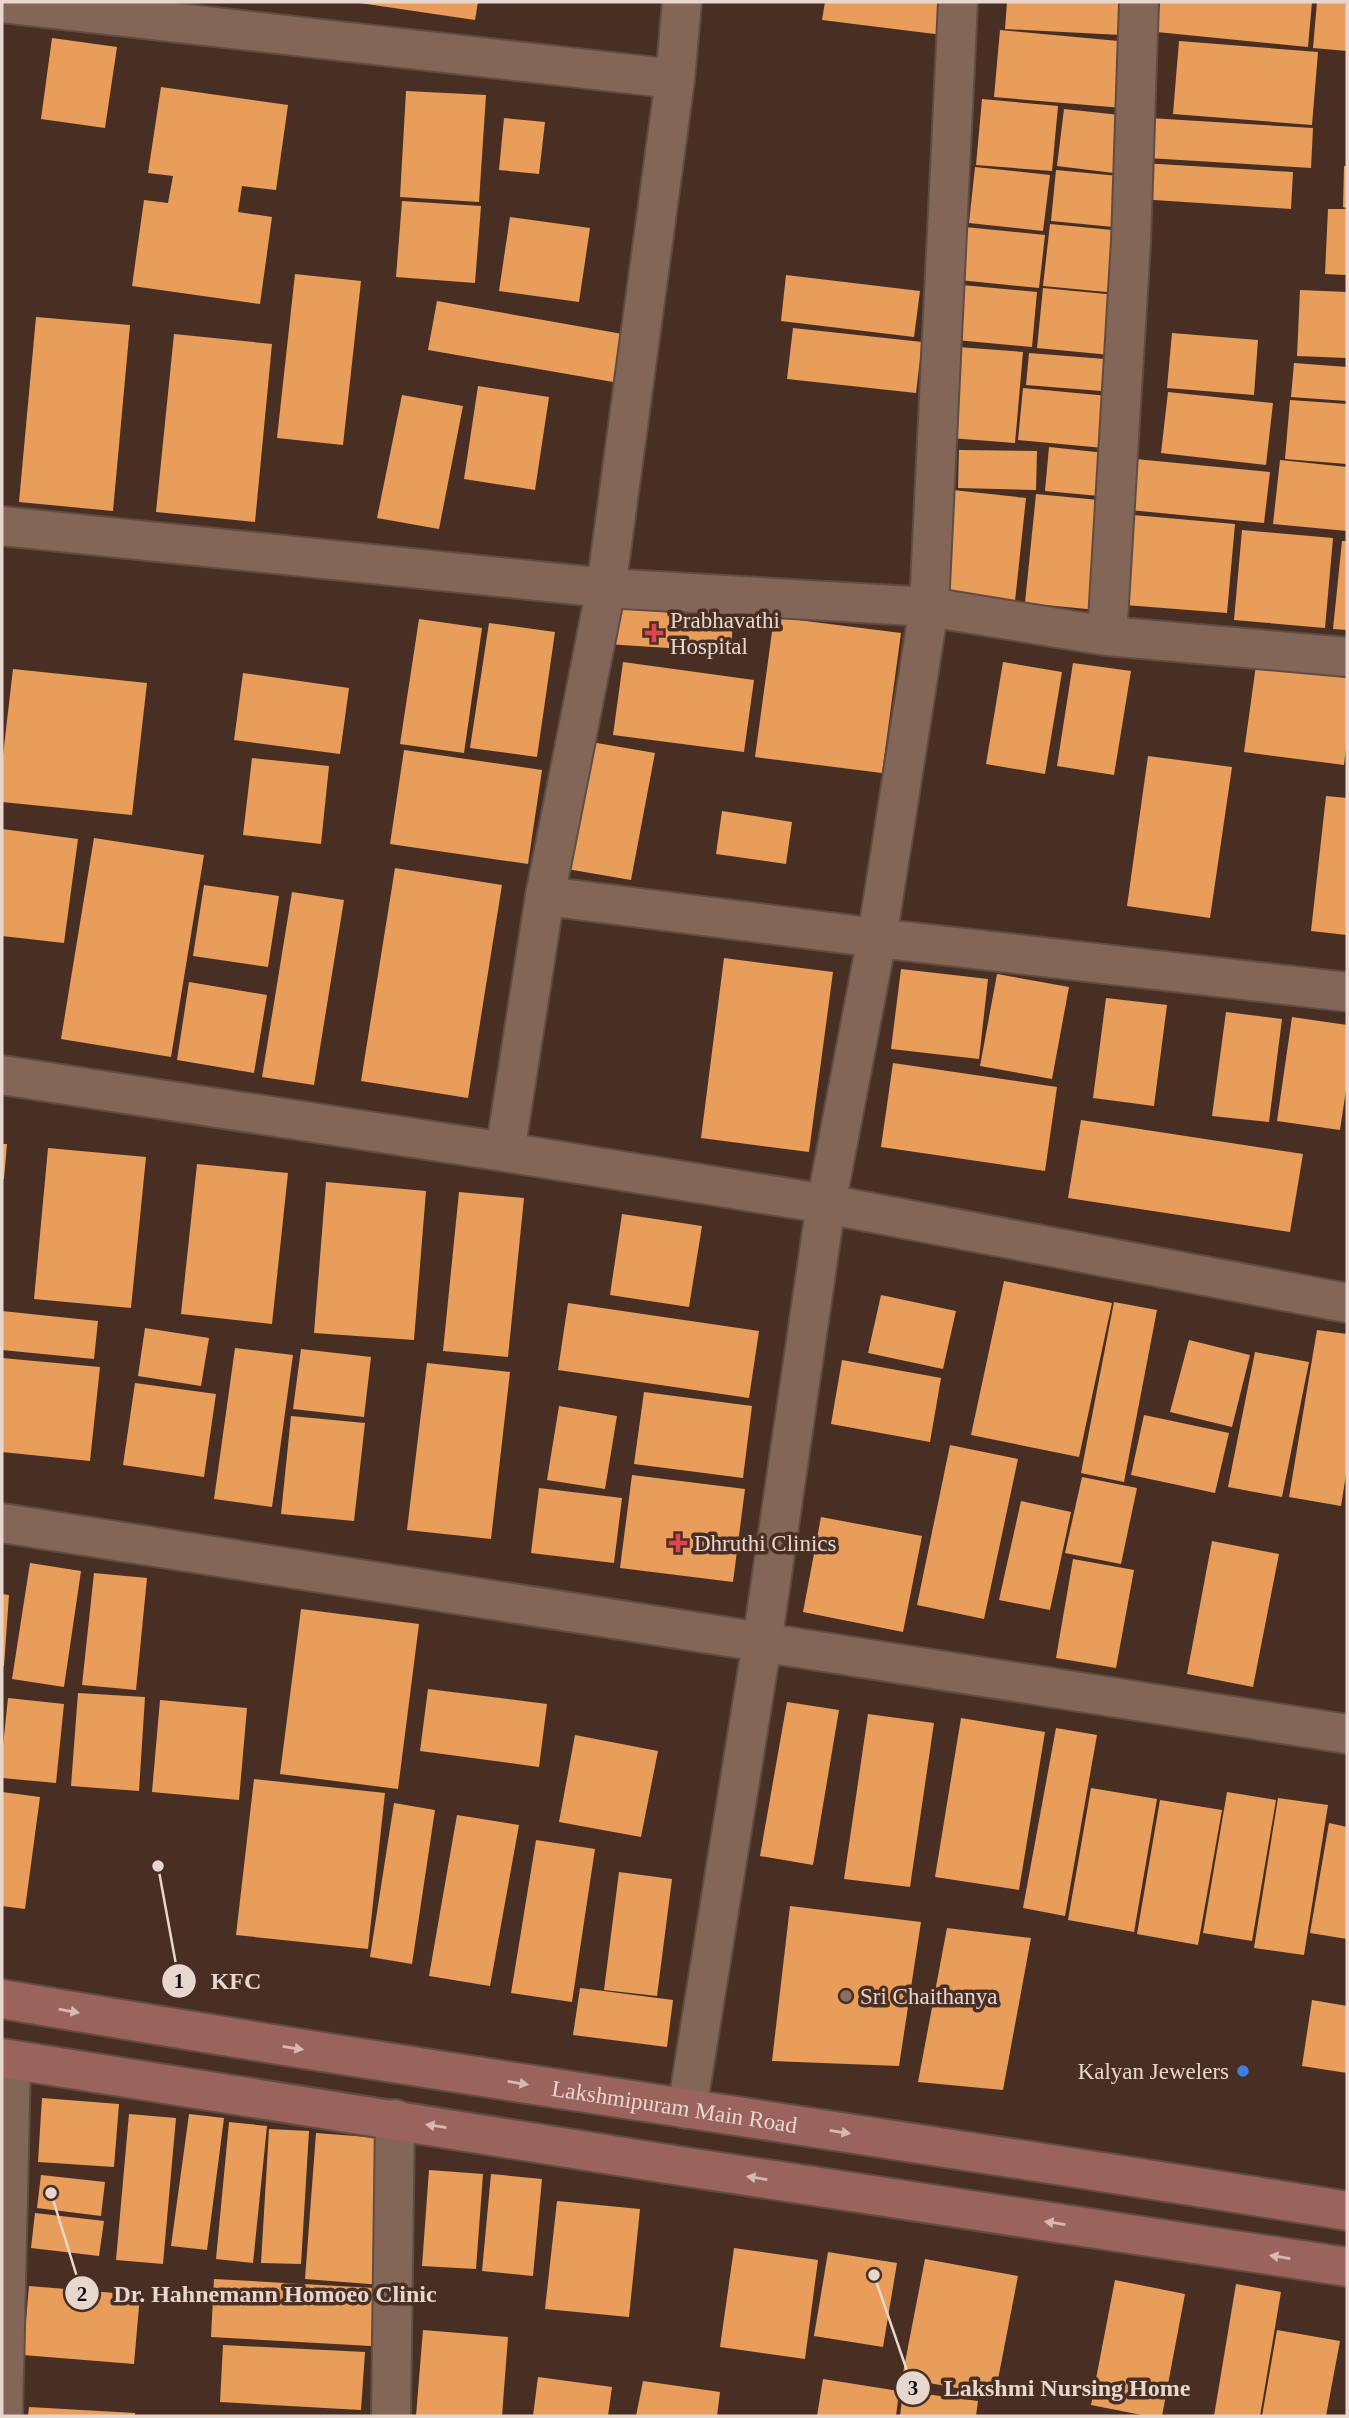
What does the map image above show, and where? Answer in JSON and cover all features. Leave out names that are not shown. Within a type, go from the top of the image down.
[{"type":"main road","name":"Lakshmipuram Main Road","points":[[2,2000],[232,2039],[1347,2211]]},
{"type":"main road","points":[[7,2059],[674,2165],[1347,2267]]},
{"type":"street","points":[[505,1152],[545,896],[606,588],[675,79],[682,2]]},
{"type":"street","points":[[687,2109],[762,1643],[826,1204],[877,937],[929,607],[958,2]]},
{"type":"street","points":[[1107,636],[1131,241],[1139,2]]},
{"type":"street","points":[[2,3],[675,79]]},
{"type":"street","points":[[2,526],[606,588],[929,607],[1107,636],[1347,657]]},
{"type":"street","points":[[545,896],[1347,992]]},
{"type":"street","points":[[2,1074],[826,1204],[1347,1304]]},
{"type":"street","points":[[2,1523],[1347,1734]]},
{"type":"street","points":[[3,2416],[7,2059]]},
{"type":"street","points":[[391,2416],[395,2119]]},
{"type":"building","points":[[353,2],[478,2],[475,20]]},
{"type":"building","points":[[825,2],[948,2],[943,35],[822,20]]},
{"type":"building","points":[[1007,2],[1123,2],[1121,35],[1005,29]]},
{"type":"building","points":[[1160,2],[1312,2],[1308,47],[1157,32]]},
{"type":"building","points":[[1317,2],[1347,2],[1347,51],[1313,48]]},
{"type":"building","points":[[1000,30],[1129,42],[1123,108],[994,97]]},
{"type":"building","points":[[52,38],[117,47],[105,128],[41,119]]},
{"type":"building","points":[[1179,41],[1318,52],[1312,125],[1173,114]]},
{"type":"building","points":[[161,87],[288,105],[276,190],[242,186],[238,212],[272,217],[260,304],[132,286],[144,200],[168,203],[173,176],[148,173]]},
{"type":"building","points":[[406,91],[486,95],[479,202],[400,197]]},
{"type":"building","points":[[982,99],[1058,106],[1052,171],[976,165]]},
{"type":"building","points":[[1064,109],[1120,115],[1114,173],[1057,166]]},
{"type":"building","points":[[504,118],[545,122],[539,174],[499,170]]},
{"type":"building","points":[[1149,118],[1313,128],[1311,168],[1147,158]]},
{"type":"building","points":[[1141,163],[1293,172],[1291,209],[1139,199]]},
{"type":"building","points":[[1344,166],[1347,166],[1347,208],[1343,207]]},
{"type":"building","points":[[975,167],[1050,175],[1043,231],[969,223]]},
{"type":"building","points":[[1056,170],[1129,177],[1124,228],[1051,221]]},
{"type":"building","points":[[402,201],[481,206],[475,283],[396,277]]},
{"type":"building","points":[[1328,209],[1347,209],[1347,275],[1325,274]]},
{"type":"building","points":[[510,217],[590,228],[579,302],[499,291]]},
{"type":"building","points":[[1050,224],[1123,231],[1117,293],[1043,286]]},
{"type":"building","points":[[965,227],[1045,235],[1039,288],[959,280]]},
{"type":"building","points":[[295,274],[361,281],[343,445],[277,438]]},
{"type":"building","points":[[786,275],[920,291],[914,337],[781,321]]},
{"type":"building","points":[[962,285],[1037,292],[1032,347],[956,340]]},
{"type":"building","points":[[1043,288],[1127,296],[1121,356],[1037,348]]},
{"type":"building","points":[[1300,290],[1347,292],[1347,358],[1297,356]]},
{"type":"building","points":[[437,301],[628,335],[619,383],[428,350]]},
{"type":"building","points":[[36,317],[130,325],[113,511],[19,502]]},
{"type":"building","points":[[793,328],[922,342],[916,393],[787,379]]},
{"type":"building","points":[[1172,333],[1258,340],[1254,395],[1167,388]]},
{"type":"building","points":[[174,334],[272,344],[255,522],[156,512]]},
{"type":"building","points":[[958,347],[1023,352],[1015,443],[950,438]]},
{"type":"building","points":[[1029,353],[1118,360],[1114,392],[1026,385]]},
{"type":"building","points":[[1294,363],[1347,367],[1347,401],[1291,397]]},
{"type":"building","points":[[478,386],[549,397],[535,490],[464,479]]},
{"type":"building","points":[[1023,388],[1119,397],[1114,449],[1018,440]]},
{"type":"building","points":[[1168,392],[1273,403],[1266,465],[1161,453]]},
{"type":"building","points":[[402,395],[463,406],[439,529],[377,518]]},
{"type":"building","points":[[1290,400],[1347,404],[1347,464],[1285,459]]},
{"type":"building","points":[[1049,447],[1115,454],[1110,497],[1045,491]]},
{"type":"building","points":[[959,450],[1037,451],[1036,490],[958,488]]},
{"type":"building","points":[[1125,458],[1270,472],[1264,523],[1119,509]]},
{"type":"building","points":[[1280,460],[1347,467],[1347,531],[1273,524]]},
{"type":"building","points":[[953,490],[1026,498],[1015,601],[941,594]]},
{"type":"building","points":[[1036,494],[1109,501],[1097,610],[1025,603]]},
{"type":"building","points":[[1133,515],[1235,524],[1227,613],[1125,605]]},
{"type":"building","points":[[1242,530],[1333,538],[1325,628],[1234,620]]},
{"type":"building","points":[[1342,541],[1347,541],[1347,630],[1333,629]]},
{"type":"building","points":[[609,596],[734,604],[731,652],[606,644]]},
{"type":"building","points":[[774,617],[901,633],[882,773],[755,757]]},
{"type":"building","points":[[419,619],[482,628],[464,753],[400,744]]},
{"type":"building","points":[[489,623],[555,632],[537,757],[470,748]]},
{"type":"building","points":[[623,662],[754,680],[744,752],[613,735]]},
{"type":"building","points":[[1003,662],[1062,672],[1045,774],[986,764]]},
{"type":"building","points":[[1073,663],[1131,671],[1114,775],[1057,766]]},
{"type":"building","points":[[1256,665],[1347,678],[1347,740],[1344,765],[1244,752]]},
{"type":"building","points":[[13,669],[147,683],[132,815],[2,802],[2,764]]},
{"type":"building","points":[[243,673],[349,688],[340,754],[234,740]]},
{"type":"building","points":[[591,742],[655,753],[631,880],[567,869]]},
{"type":"building","points":[[404,750],[542,770],[528,864],[390,844]]},
{"type":"building","points":[[1148,756],[1232,767],[1210,918],[1127,906]]},
{"type":"building","points":[[252,758],[329,766],[321,844],[243,835]]},
{"type":"building","points":[[1326,796],[1347,798],[1347,935],[1311,931]]},
{"type":"building","points":[[722,811],[792,822],[786,864],[716,854]]},
{"type":"building","points":[[2,829],[78,839],[64,943],[2,936]]},
{"type":"building","points":[[94,838],[204,855],[171,1057],[61,1039]]},
{"type":"building","points":[[395,868],[502,885],[468,1098],[361,1081]]},
{"type":"building","points":[[204,885],[279,896],[268,967],[193,956]]},
{"type":"building","points":[[292,892],[344,900],[314,1085],[262,1077]]},
{"type":"building","points":[[724,958],[833,972],[809,1152],[701,1138]]},
{"type":"building","points":[[901,969],[988,979],[979,1059],[891,1049]]},
{"type":"building","points":[[997,974],[1069,987],[1052,1079],[980,1066]]},
{"type":"building","points":[[189,982],[267,995],[254,1073],[177,1060]]},
{"type":"building","points":[[1106,998],[1167,1005],[1154,1106],[1093,1098]]},
{"type":"building","points":[[1226,1012],[1282,1019],[1269,1122],[1212,1116]]},
{"type":"building","points":[[1292,1017],[1347,1025],[1347,1083],[1340,1130],[1277,1121]]},
{"type":"building","points":[[893,1063],[1057,1087],[1045,1171],[881,1147]]},
{"type":"building","points":[[1081,1120],[1303,1154],[1290,1232],[1068,1198]]},
{"type":"building","points":[[2,1144],[7,1144],[4,1179],[2,1179]]},
{"type":"building","points":[[48,1148],[146,1157],[131,1308],[34,1299]]},
{"type":"building","points":[[197,1164],[288,1173],[272,1324],[181,1314]]},
{"type":"building","points":[[326,1182],[426,1191],[414,1340],[314,1333]]},
{"type":"building","points":[[459,1192],[524,1198],[508,1357],[443,1351]]},
{"type":"building","points":[[622,1214],[702,1226],[689,1307],[610,1295]]},
{"type":"building","points":[[1004,1281],[1112,1303],[1079,1457],[971,1435]]},
{"type":"building","points":[[881,1295],[956,1311],[943,1369],[868,1353]]},
{"type":"building","points":[[1114,1302],[1157,1310],[1124,1482],[1081,1473]]},
{"type":"building","points":[[568,1303],[759,1331],[749,1398],[558,1370]]},
{"type":"building","points":[[2,1311],[98,1321],[94,1359],[2,1350]]},
{"type":"building","points":[[145,1328],[209,1338],[201,1386],[138,1376]]},
{"type":"building","points":[[1317,1330],[1347,1334],[1347,1468],[1341,1506],[1289,1497]]},
{"type":"building","points":[[1189,1340],[1250,1355],[1232,1427],[1170,1412]]},
{"type":"building","points":[[235,1348],[293,1355],[272,1507],[214,1499]]},
{"type":"building","points":[[301,1349],[371,1357],[364,1417],[293,1409]]},
{"type":"building","points":[[1255,1352],[1309,1362],[1282,1497],[1228,1487]]},
{"type":"building","points":[[2,1358],[100,1367],[90,1461],[2,1452]]},
{"type":"building","points":[[842,1360],[941,1378],[930,1442],[831,1424]]},
{"type":"building","points":[[427,1363],[510,1372],[491,1539],[407,1530]]},
{"type":"building","points":[[135,1383],[216,1394],[204,1477],[123,1465]]},
{"type":"building","points":[[644,1392],[752,1406],[743,1478],[634,1464]]},
{"type":"building","points":[[559,1406],[617,1416],[605,1489],[547,1480]]},
{"type":"building","points":[[1144,1415],[1229,1433],[1215,1493],[1131,1475]]},
{"type":"building","points":[[291,1416],[365,1423],[354,1521],[281,1514]]},
{"type":"building","points":[[950,1445],[1018,1459],[984,1619],[917,1605]]},
{"type":"building","points":[[632,1475],[745,1489],[733,1582],[620,1568]]},
{"type":"building","points":[[1082,1477],[1137,1488],[1121,1564],[1065,1553]]},
{"type":"building","points":[[539,1488],[622,1498],[614,1563],[531,1553]]},
{"type":"building","points":[[1021,1501],[1071,1512],[1050,1610],[999,1600]]},
{"type":"building","points":[[821,1517],[922,1536],[903,1632],[803,1612]]},
{"type":"building","points":[[1212,1541],[1279,1554],[1253,1687],[1187,1674]]},
{"type":"building","points":[[1073,1559],[1134,1570],[1116,1668],[1056,1658]]},
{"type":"building","points":[[30,1563],[81,1571],[64,1687],[12,1679]]},
{"type":"building","points":[[94,1573],[147,1578],[136,1690],[82,1685]]},
{"type":"building","points":[[2,1594],[9,1595],[4,1666],[2,1666]]},
{"type":"building","points":[[301,1609],[419,1624],[398,1789],[280,1774]]},
{"type":"building","points":[[428,1689],[547,1704],[539,1767],[420,1751]]},
{"type":"building","points":[[78,1693],[145,1697],[139,1791],[71,1786]]},
{"type":"building","points":[[8,1698],[64,1704],[56,1783],[2,1778]]},
{"type":"building","points":[[160,1700],[247,1708],[239,1800],[152,1792]]},
{"type":"building","points":[[787,1702],[839,1710],[813,1865],[760,1856]]},
{"type":"building","points":[[868,1714],[934,1723],[910,1887],[844,1879]]},
{"type":"building","points":[[961,1718],[1045,1732],[1019,1890],[935,1877]]},
{"type":"building","points":[[1056,1728],[1097,1735],[1065,1916],[1023,1908]]},
{"type":"building","points":[[575,1735],[658,1751],[641,1837],[559,1822]]},
{"type":"building","points":[[254,1779],[385,1793],[368,1949],[236,1935]]},
{"type":"building","points":[[1091,1788],[1157,1799],[1134,1932],[1068,1920]]},
{"type":"building","points":[[2,1792],[40,1797],[25,1909],[2,1906]]},
{"type":"building","points":[[1227,1792],[1276,1800],[1252,1941],[1203,1933]]},
{"type":"building","points":[[1278,1798],[1328,1805],[1304,1955],[1254,1948]]},
{"type":"building","points":[[1160,1800],[1222,1810],[1198,1945],[1137,1934]]},
{"type":"building","points":[[394,1803],[435,1810],[412,1964],[370,1957]]},
{"type":"building","points":[[457,1815],[519,1825],[490,1986],[429,1976]]},
{"type":"building","points":[[1329,1823],[1347,1827],[1347,1939],[1310,1933]]},
{"type":"building","points":[[536,1840],[595,1849],[572,2002],[511,1993]]},
{"type":"building","points":[[619,1872],[672,1879],[657,1996],[604,1990]]},
{"type":"building","points":[[790,1906],[921,1922],[899,2066],[772,2061]]},
{"type":"building","points":[[947,1928],[1031,1938],[1003,2090],[918,2082]]},
{"type":"building","points":[[580,1988],[673,2000],[667,2047],[573,2035]]},
{"type":"building","points":[[1312,2000],[1347,2006],[1347,2073],[1302,2066]]},
{"type":"building","points":[[42,2098],[119,2104],[114,2167],[38,2162]]},
{"type":"building","points":[[129,2114],[176,2118],[163,2264],[116,2260]]},
{"type":"building","points":[[189,2114],[224,2118],[207,2250],[171,2246]]},
{"type":"building","points":[[229,2122],[267,2126],[253,2263],[216,2259]]},
{"type":"building","points":[[269,2129],[309,2131],[301,2264],[261,2263]]},
{"type":"building","points":[[316,2133],[393,2139],[382,2285],[305,2279]]},
{"type":"building","points":[[429,2170],[483,2174],[476,2269],[422,2266]]},
{"type":"building","points":[[491,2174],[542,2179],[533,2276],[482,2271]]},
{"type":"building","points":[[41,2175],[105,2182],[101,2216],[37,2208]]},
{"type":"building","points":[[557,2201],[640,2209],[629,2317],[545,2309]]},
{"type":"building","points":[[35,2213],[104,2221],[99,2256],[31,2248]]},
{"type":"building","points":[[734,2248],[818,2260],[805,2359],[720,2347]]},
{"type":"building","points":[[828,2252],[897,2263],[883,2347],[814,2336]]},
{"type":"building","points":[[925,2259],[1018,2276],[995,2395],[902,2378]]},
{"type":"building","points":[[214,2279],[374,2288],[371,2346],[211,2337]]},
{"type":"building","points":[[1115,2280],[1185,2294],[1162,2416],[1147,2416],[1091,2405]]},
{"type":"building","points":[[1236,2284],[1281,2292],[1260,2416],[1214,2416]]},
{"type":"building","points":[[29,2286],[140,2295],[134,2364],[23,2355]]},
{"type":"building","points":[[423,2330],[508,2337],[502,2416],[416,2416]]},
{"type":"building","points":[[1277,2330],[1340,2341],[1326,2416],[1262,2416]]},
{"type":"building","points":[[223,2345],[365,2352],[361,2410],[220,2402]]},
{"type":"building","points":[[538,2377],[612,2387],[608,2416],[533,2416]]},
{"type":"building","points":[[823,2379],[899,2391],[896,2416],[817,2416]]},
{"type":"building","points":[[643,2381],[720,2392],[717,2416],[636,2416]]},
{"type":"building","points":[[903,2391],[978,2401],[976,2416],[900,2416]]},
{"type":"building","points":[[29,2407],[135,2413],[135,2416],[28,2416]]},
{"type":"place","name":"Prabhavathi Hospital","points":[[654,633]]},
{"type":"place","name":"Dhruthi Clinics","points":[[678,1543]]},
{"type":"place","name":"KFC","points":[[158,1866]]},
{"type":"place","name":"Sri Chaithanya","points":[[846,1996]]},
{"type":"place","name":"Kalyan Jewelers","points":[[1243,2071]]},
{"type":"place","name":"Dr. Hahnemann Homoeo Clinic","points":[[51,2193]]},
{"type":"place","name":"Lakshmi Nursing Home","points":[[874,2275]]}]
